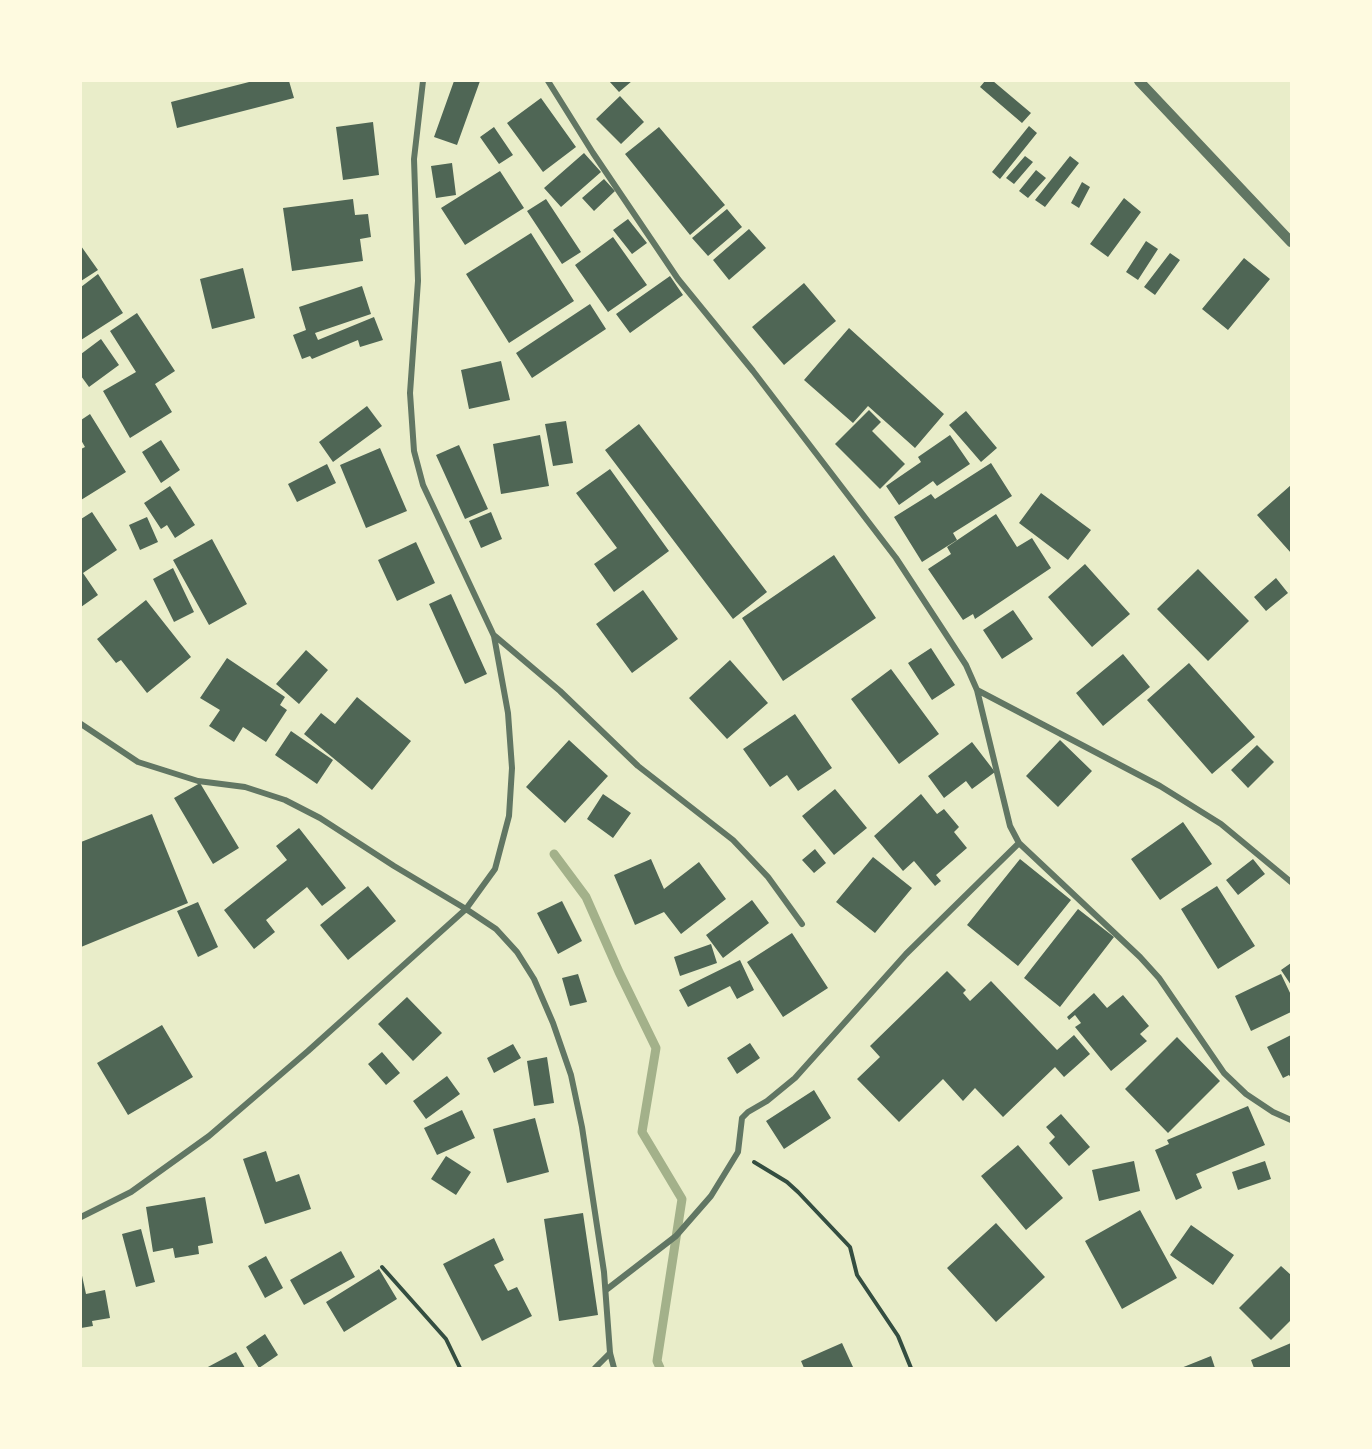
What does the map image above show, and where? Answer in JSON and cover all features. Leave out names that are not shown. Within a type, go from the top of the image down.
[{"type":"street","points":[[81,1217],[131,1192],[209,1136],[308,1051],[466,909],[495,869],[509,816],[512,768],[508,713],[494,636],[423,485],[414,452],[410,393],[418,280],[414,159],[423,81]]},
{"type":"street","points":[[548,81],[593,153],[678,279],[753,371],[896,558],[966,664],[977,690],[1010,826],[1019,843],[1140,957],[1159,978],[1224,1073],[1246,1094],[1273,1112],[1291,1120]]},
{"type":"street","points":[[1139,81],[1291,242]]},
{"type":"street","points":[[494,636],[560,691],[638,766],[733,840],[768,877],[801,924]]},
{"type":"street","points":[[977,690],[1160,786],[1221,824],[1291,882]]},
{"type":"street","points":[[81,724],[138,762],[198,781],[245,787],[285,800],[320,818],[496,929],[517,952],[534,979],[554,1023],[571,1075],[582,1127],[606,1290],[610,1353],[614,1368]]},
{"type":"street","points":[[606,1290],[676,1236],[711,1196],[738,1152],[742,1118],[795,1078],[906,954],[1019,843]]},
{"type":"street","points":[[595,1368],[610,1353]]},
{"type":"path","points":[[738,1152],[787,1182],[850,1247],[857,1275],[898,1336],[911,1368]]},
{"type":"path","points":[[382,1267],[446,1339],[460,1368]]},
{"type":"building","points":[[253,81],[289,81],[294,98],[177,128],[171,102]]},
{"type":"building","points":[[454,81],[480,81],[457,145],[434,137]]},
{"type":"building","points":[[609,81],[632,81],[619,92]]},
{"type":"building","points":[[985,81],[993,81],[1031,113],[1022,123],[980,87]]},
{"type":"building","points":[[620,96],[644,122],[621,144],[596,119]]},
{"type":"building","points":[[541,98],[576,147],[543,172],[507,123]]},
{"type":"building","points":[[373,122],[379,175],[343,180],[336,127]]},
{"type":"building","points":[[1029,126],[1037,133],[1000,179],[992,172]]},
{"type":"building","points":[[494,127],[513,155],[499,164],[480,137]]},
{"type":"building","points":[[659,127],[725,205],[690,235],[625,154]]},
{"type":"building","points":[[584,153],[601,172],[561,207],[544,188]]},
{"type":"building","points":[[1025,156],[1033,162],[1014,184],[1006,178]]},
{"type":"building","points":[[1070,156],[1079,163],[1045,207],[1035,200]]},
{"type":"building","points":[[452,163],[456,195],[436,198],[431,166]]},
{"type":"building","points":[[1036,170],[1046,178],[1028,198],[1019,191]]},
{"type":"building","points":[[500,171],[524,208],[465,245],[441,208]]},
{"type":"building","points":[[604,179],[615,191],[594,211],[582,198]]},
{"type":"building","points":[[1082,182],[1090,187],[1079,208],[1071,203]]},
{"type":"building","points":[[1124,198],[1141,212],[1108,257],[1090,244]]},
{"type":"building","points":[[353,199],[355,215],[368,214],[371,237],[360,239],[363,261],[292,271],[283,208]]},
{"type":"building","points":[[546,199],[581,252],[562,264],[527,211]]},
{"type":"building","points":[[727,209],[742,227],[708,256],[692,238]]},
{"type":"building","points":[[628,219],[647,243],[632,254],[613,230]]},
{"type":"building","points":[[749,229],[766,248],[729,280],[713,260]]},
{"type":"building","points":[[531,233],[574,301],[509,343],[466,274]]},
{"type":"building","points":[[613,237],[647,285],[608,312],[575,265]]},
{"type":"building","points":[[1146,241],[1158,249],[1138,280],[1126,272]]},
{"type":"building","points":[[81,246],[98,270],[81,281]]},
{"type":"building","points":[[1170,253],[1180,260],[1155,295],[1144,287]]},
{"type":"building","points":[[1244,258],[1270,279],[1228,330],[1202,309]]},
{"type":"building","points":[[243,268],[255,318],[212,329],[200,279]]},
{"type":"building","points":[[98,274],[123,313],[81,340],[81,287]]},
{"type":"building","points":[[670,276],[683,295],[630,333],[616,314]]},
{"type":"building","points":[[804,283],[836,321],[784,365],[752,327]]},
{"type":"building","points":[[362,286],[371,314],[315,333],[318,340],[374,317],[383,340],[360,347],[358,340],[312,359],[310,356],[302,359],[293,335],[306,330],[299,307]]},
{"type":"building","points":[[590,304],[606,329],[532,378],[516,353]]},
{"type":"building","points":[[137,313],[175,371],[155,384],[172,412],[130,438],[103,391],[136,372],[110,331]]},
{"type":"building","points":[[849,328],[944,414],[915,448],[868,406],[853,423],[804,380]]},
{"type":"building","points":[[101,339],[119,365],[89,387],[81,376],[81,354]]},
{"type":"building","points":[[501,361],[510,400],[469,409],[461,370]]},
{"type":"building","points":[[367,406],[382,426],[333,462],[319,442]]},
{"type":"building","points":[[869,410],[881,422],[872,431],[905,464],[880,489],[835,444]]},
{"type":"building","points":[[966,411],[997,448],[981,462],[949,425]]},
{"type":"building","points":[[90,414],[126,472],[81,500],[81,449],[85,447],[81,440],[81,420]]},
{"type":"building","points":[[566,421],[573,463],[553,466],[545,424]]},
{"type":"building","points":[[639,424],[767,592],[733,619],[605,450]]},
{"type":"building","points":[[540,435],[549,486],[501,494],[493,444]]},
{"type":"building","points":[[950,435],[970,464],[937,486],[933,481],[899,505],[886,486],[921,462],[918,457]]},
{"type":"building","points":[[161,440],[180,470],[161,483],[142,452]]},
{"type":"building","points":[[459,445],[488,509],[465,519],[436,455]]},
{"type":"building","points":[[380,448],[407,511],[366,528],[340,465]]},
{"type":"building","points":[[991,463],[1012,496],[953,533],[957,540],[922,562],[894,517],[931,494],[935,499]]},
{"type":"building","points":[[327,464],[336,483],[297,502],[288,484]]},
{"type":"building","points":[[610,469],[669,551],[614,592],[594,564],[617,548],[576,493]]},
{"type":"building","points":[[1291,485],[1291,553],[1257,515]]},
{"type":"building","points":[[170,486],[195,525],[175,538],[167,525],[161,529],[144,503]]},
{"type":"building","points":[[1041,493],[1091,530],[1068,560],[1019,523]]},
{"type":"building","points":[[92,512],[117,550],[83,573],[98,595],[81,607],[81,519]]},
{"type":"building","points":[[491,512],[502,539],[481,548],[469,521]]},
{"type":"building","points":[[996,514],[1017,547],[1032,538],[1051,568],[975,619],[973,614],[963,620],[928,569],[951,554],[947,547]]},
{"type":"building","points":[[147,517],[158,542],[140,550],[129,525]]},
{"type":"building","points":[[212,539],[247,604],[209,625],[173,560]]},
{"type":"building","points":[[416,542],[435,583],[397,601],[378,560]]},
{"type":"building","points":[[834,555],[876,618],[783,681],[742,618]]},
{"type":"building","points":[[1085,564],[1130,614],[1092,647],[1048,597]]},
{"type":"building","points":[[173,568],[194,612],[174,622],[153,579]]},
{"type":"building","points":[[1198,569],[1249,621],[1208,661],[1157,609]]},
{"type":"building","points":[[1276,578],[1288,593],[1266,611],[1254,597]]},
{"type":"building","points":[[643,590],[678,639],[632,673],[596,624]]},
{"type":"building","points":[[451,594],[487,674],[465,684],[429,604]]},
{"type":"building","points":[[146,600],[191,657],[147,693],[121,660],[116,663],[97,639]]},
{"type":"building","points":[[1013,610],[1033,639],[1002,659],[983,630]]},
{"type":"building","points":[[931,648],[955,685],[932,700],[908,663]]},
{"type":"building","points":[[306,650],[328,670],[299,704],[276,684]]},
{"type":"building","points":[[1123,654],[1150,687],[1103,726],[1076,693]]},
{"type":"building","points":[[227,658],[285,697],[280,705],[287,710],[266,742],[243,727],[234,742],[209,726],[220,710],[200,698]]},
{"type":"building","points":[[730,660],[768,703],[727,739],[689,698]]},
{"type":"building","points":[[1189,663],[1255,737],[1212,774],[1147,700]]},
{"type":"building","points":[[891,669],[939,734],[899,764],[851,699]]},
{"type":"building","points":[[357,697],[411,741],[372,790],[304,734],[321,713],[335,724]]},
{"type":"building","points":[[795,714],[832,768],[798,791],[787,775],[770,787],[743,749]]},
{"type":"building","points":[[291,731],[333,760],[317,784],[275,755]]},
{"type":"building","points":[[569,740],[608,776],[565,823],[526,787]]},
{"type":"building","points":[[1060,740],[1092,771],[1058,807],[1026,776]]},
{"type":"building","points":[[972,742],[995,772],[972,789],[966,781],[944,798],[928,776]]},
{"type":"building","points":[[1257,745],[1274,762],[1248,788],[1231,770]]},
{"type":"building","points":[[200,783],[239,848],[213,864],[174,798]]},
{"type":"building","points":[[835,789],[867,828],[834,855],[802,816]]},
{"type":"building","points":[[603,794],[631,813],[613,838],[587,819]]},
{"type":"building","points":[[921,794],[937,814],[944,809],[959,827],[954,832],[967,848],[936,875],[941,881],[935,886],[914,861],[903,871],[874,836]]},
{"type":"building","points":[[152,814],[188,903],[81,947],[81,842]]},
{"type":"building","points":[[1183,822],[1212,864],[1160,900],[1131,859]]},
{"type":"building","points":[[299,828],[346,888],[322,906],[307,887],[266,920],[275,932],[254,949],[224,910],[287,860],[276,846]]},
{"type":"building","points":[[815,849],[826,863],[814,873],[802,860]]},
{"type":"building","points":[[873,857],[912,888],[875,933],[836,902]]},
{"type":"building","points":[[651,859],[664,889],[699,862],[726,899],[681,934],[664,912],[635,925],[614,875]]},
{"type":"building","points":[[1020,859],[1071,900],[1018,966],[967,925]]},
{"type":"building","points":[[1253,859],[1265,874],[1238,895],[1226,880]]},
{"type":"building","points":[[368,886],[396,921],[348,960],[320,925]]},
{"type":"building","points":[[1217,886],[1255,946],[1218,969],[1181,909]]},
{"type":"building","points":[[752,900],[769,923],[723,958],[706,935]]},
{"type":"building","points":[[562,901],[582,941],[558,954],[537,913]]},
{"type":"building","points":[[198,902],[218,947],[198,957],[177,911]]},
{"type":"building","points":[[1078,909],[1114,937],[1060,1007],[1024,978]]},
{"type":"building","points":[[792,933],[828,988],[783,1017],[747,962]]},
{"type":"building","points":[[711,944],[717,963],[680,976],[674,957]]},
{"type":"building","points":[[740,960],[754,990],[737,999],[730,986],[688,1007],[679,990]]},
{"type":"building","points":[[1291,963],[1291,985],[1281,970]]},
{"type":"building","points":[[947,971],[966,990],[963,993],[970,1001],[991,981],[1057,1050],[1074,1035],[1090,1054],[1064,1077],[1055,1067],[1003,1117],[975,1088],[963,1101],[943,1079],[899,1122],[857,1079],[880,1057],[870,1046]]},
{"type":"building","points":[[578,974],[587,1002],[570,1006],[562,978]]},
{"type":"building","points":[[1281,974],[1291,995],[1291,1012],[1251,1031],[1235,996]]},
{"type":"building","points":[[1094,993],[1107,1008],[1123,995],[1149,1026],[1140,1034],[1147,1041],[1111,1071],[1075,1027],[1081,1023],[1075,1015],[1069,1020],[1067,1017]]},
{"type":"building","points":[[407,997],[442,1033],[413,1061],[378,1024]]},
{"type":"building","points":[[162,1025],[193,1077],[128,1115],[97,1063]]},
{"type":"building","points":[[1291,1035],[1291,1078],[1289,1075],[1283,1078],[1267,1047]]},
{"type":"building","points":[[1177,1037],[1220,1081],[1168,1133],[1125,1089]]},
{"type":"building","points":[[750,1043],[760,1058],[737,1074],[727,1058]]},
{"type":"building","points":[[513,1044],[521,1058],[494,1073],[487,1058]]},
{"type":"building","points":[[382,1052],[400,1073],[386,1085],[368,1064]]},
{"type":"building","points":[[547,1057],[554,1103],[534,1106],[527,1061]]},
{"type":"building","points":[[447,1076],[460,1094],[426,1119],[413,1101]]},
{"type":"building","points":[[814,1090],[831,1118],[784,1149],[766,1121]]},
{"type":"building","points":[[1248,1106],[1265,1145],[1196,1174],[1202,1188],[1176,1200],[1155,1150],[1169,1144],[1167,1140]]},
{"type":"building","points":[[462,1110],[475,1138],[437,1155],[424,1128]]},
{"type":"building","points":[[1061,1114],[1090,1147],[1069,1166],[1049,1143],[1055,1137],[1046,1127]]},
{"type":"building","points":[[535,1118],[549,1172],[507,1183],[493,1129]]},
{"type":"building","points":[[1018,1145],[1063,1198],[1026,1230],[981,1176]]},
{"type":"building","points":[[266,1151],[276,1182],[299,1174],[311,1209],[265,1224],[243,1159]]},
{"type":"building","points":[[446,1156],[471,1172],[456,1195],[431,1179]]},
{"type":"building","points":[[1134,1161],[1140,1191],[1099,1201],[1092,1170]]},
{"type":"building","points":[[1265,1161],[1271,1179],[1238,1190],[1232,1172]]},
{"type":"building","points":[[205,1197],[213,1243],[198,1246],[199,1254],[175,1258],[173,1248],[153,1252],[146,1207]]},
{"type":"building","points":[[1140,1210],[1177,1278],[1122,1309],[1085,1241]]},
{"type":"building","points":[[583,1213],[598,1315],[559,1321],[544,1219]]},
{"type":"building","points":[[996,1223],[1045,1277],[996,1322],[947,1268]]},
{"type":"building","points":[[1191,1225],[1234,1255],[1213,1285],[1170,1255]]},
{"type":"building","points":[[141,1229],[155,1282],[136,1287],[122,1234]]},
{"type":"building","points":[[494,1238],[504,1260],[494,1265],[508,1291],[517,1287],[532,1316],[482,1341],[443,1264]]},
{"type":"building","points":[[341,1251],[355,1277],[304,1305],[290,1280]]},
{"type":"building","points":[[266,1256],[283,1288],[265,1298],[248,1266]]},
{"type":"building","points":[[1281,1266],[1291,1275],[1291,1320],[1271,1340],[1239,1308]]},
{"type":"building","points":[[379,1269],[397,1299],[344,1332],[326,1302]]},
{"type":"building","points":[[81,1271],[86,1294],[105,1290],[110,1318],[92,1321],[93,1326],[81,1328]]},
{"type":"building","points":[[265,1334],[278,1355],[259,1368],[246,1347]]},
{"type":"building","points":[[842,1343],[853,1367],[804,1368],[801,1361]]},
{"type":"building","points":[[1291,1343],[1291,1368],[1254,1368],[1251,1360]]},
{"type":"building","points":[[236,1352],[245,1368],[206,1368]]},
{"type":"building","points":[[1211,1356],[1215,1368],[1181,1368]]},
{"type":"waterway","points":[[554,854],[586,897],[656,1048],[642,1132],[682,1199],[657,1361],[660,1368]]}]
